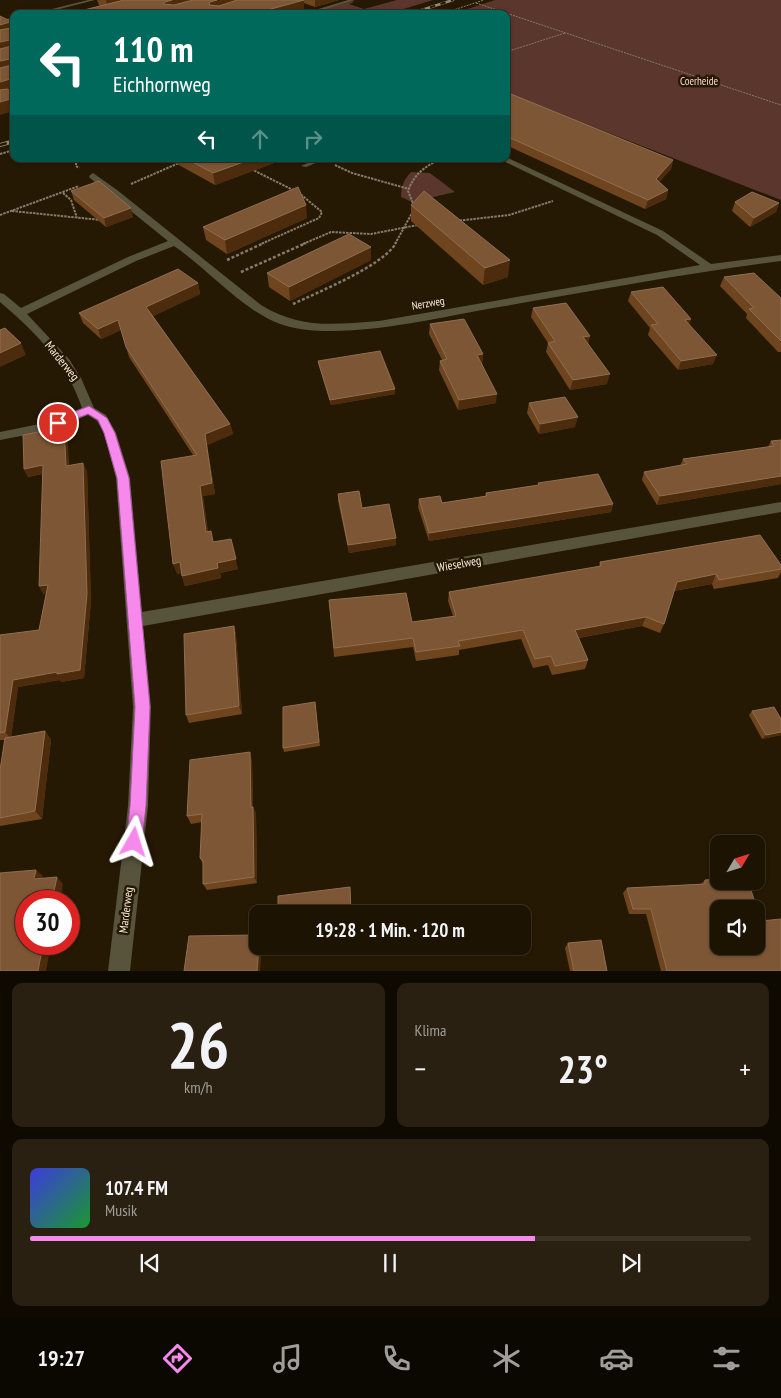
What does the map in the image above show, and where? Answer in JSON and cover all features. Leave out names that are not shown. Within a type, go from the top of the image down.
[{"type":"street","points":[[509,162],[660,233],[709,267]]},
{"type":"street","name":"Nerzweg","points":[[96,178],[116,191],[175,242],[271,315],[297,325],[320,327],[379,324],[709,267],[781,258]]},
{"type":"street","points":[[20,313],[132,259],[175,242]]},
{"type":"street","name":"Marderweg","points":[[0,296],[20,313],[63,360],[80,384],[89,410],[102,418],[110,433],[123,478],[142,707],[139,796],[119,970]]},
{"type":"street","points":[[0,436],[47,427],[89,410]]},
{"type":"street","name":"Wieselweg","points":[[136,620],[781,507]]},
{"type":"lane","points":[[54,10],[93,0]]},
{"type":"lane","points":[[307,8],[316,10],[353,0]]},
{"type":"lane","points":[[304,166],[314,162]]},
{"type":"path","points":[[454,10],[484,0]]},
{"type":"path","points":[[476,3],[498,10]]},
{"type":"path","points":[[510,14],[781,105]]},
{"type":"path","points":[[510,51],[566,32]]},
{"type":"path","points":[[116,191],[181,162]]},
{"type":"path","points":[[271,315],[377,262],[393,248],[413,212],[414,204],[409,197],[409,189],[415,175],[432,162]]},
{"type":"path","points":[[330,163],[346,172],[409,189]]},
{"type":"path","points":[[209,267],[319,218],[322,212],[316,204],[305,197],[248,168]]},
{"type":"path","points":[[0,215],[96,178]]},
{"type":"path","points":[[63,192],[71,200],[77,218]]},
{"type":"path","points":[[455,221],[509,215],[574,193]]},
{"type":"path","points":[[409,197],[417,202]]},
{"type":"path","points":[[12,211],[98,220],[135,208]]},
{"type":"path","points":[[222,279],[331,232],[371,234],[421,224]]},
{"type":"green space","points":[[397,0],[433,0],[400,10],[324,9],[352,1],[354,2],[349,4],[364,9]]},
{"type":"green space","name":"Coerheide","points":[[495,0],[781,0],[781,200],[510,95],[510,10],[464,10]]},
{"type":"green space","points":[[411,172],[430,173],[455,192],[412,202],[401,197],[403,183]]},
{"type":"building","points":[[124,0],[172,0],[163,4],[174,5],[193,0],[217,0],[210,2],[209,5],[219,6],[237,0],[304,0],[268,10],[84,10]]},
{"type":"building","points":[[0,16],[10,21],[10,22],[0,25]]},
{"type":"building","points":[[10,28],[10,40],[0,42],[0,30]]},
{"type":"building","points":[[10,46],[10,59],[0,61],[0,49]]},
{"type":"building","points":[[10,66],[10,79],[0,82],[0,68]]},
{"type":"building","points":[[0,90],[10,91],[10,99],[0,102]]},
{"type":"building","points":[[510,94],[673,160],[656,179],[668,190],[648,200],[510,138]]},
{"type":"building","points":[[193,162],[244,162],[213,173]]},
{"type":"building","points":[[99,181],[131,208],[104,218],[71,191]]},
{"type":"building","points":[[298,187],[306,205],[225,240],[203,227]]},
{"type":"building","points":[[424,191],[510,260],[485,268],[411,205]]},
{"type":"building","points":[[752,192],[779,203],[754,218],[735,202]]},
{"type":"building","points":[[349,234],[371,247],[289,287],[267,273]]},
{"type":"building","points":[[178,269],[198,283],[146,307],[230,424],[205,434],[212,483],[200,486],[206,532],[211,531],[213,542],[231,539],[236,559],[217,563],[218,568],[182,576],[180,562],[173,564],[161,461],[197,455],[126,347],[118,320],[98,329],[79,313]]},
{"type":"building","points":[[754,273],[781,298],[781,341],[749,309],[754,308],[724,277]]},
{"type":"building","points":[[663,287],[691,319],[685,320],[717,355],[681,361],[651,325],[658,324],[631,292]]},
{"type":"building","points":[[566,303],[590,336],[583,337],[610,374],[573,380],[548,343],[555,341],[533,308]]},
{"type":"building","points":[[464,319],[483,354],[477,355],[497,394],[459,400],[440,361],[447,359],[430,324]]},
{"type":"building","points":[[5,328],[21,343],[0,353],[0,330]]},
{"type":"building","points":[[380,351],[395,389],[330,400],[318,361]]},
{"type":"building","points":[[565,397],[578,417],[540,424],[529,403]]},
{"type":"building","points":[[64,427],[66,466],[83,463],[87,594],[80,670],[13,680],[5,732],[0,733],[0,635],[39,630],[48,585],[39,586],[43,465],[24,469],[23,435]]},
{"type":"building","points":[[781,440],[781,476],[660,496],[644,472],[687,464],[683,459],[774,446],[771,441]]},
{"type":"building","points":[[598,474],[613,504],[429,533],[419,499],[440,496],[442,503],[487,496],[486,493],[539,485],[538,483]]},
{"type":"building","points":[[359,491],[362,508],[389,504],[396,538],[348,545],[338,494]]},
{"type":"building","points":[[760,535],[781,565],[781,569],[719,580],[716,574],[677,582],[664,624],[646,617],[575,630],[588,660],[555,666],[551,656],[535,659],[523,630],[458,641],[460,646],[416,652],[413,638],[334,648],[329,600],[406,593],[412,622],[456,616],[449,592],[601,566],[600,562]]},
{"type":"building","points":[[234,626],[239,706],[186,715],[184,634]]},
{"type":"building","points":[[315,702],[319,742],[283,748],[283,707]]},
{"type":"building","points":[[774,707],[781,719],[781,732],[766,735],[752,711]]},
{"type":"building","points":[[45,731],[35,811],[0,818],[0,770],[5,738]]},
{"type":"building","points":[[250,752],[254,877],[203,884],[203,861],[200,858],[202,814],[187,816],[190,760]]},
{"type":"building","points":[[36,870],[34,879],[57,877],[54,890],[15,890],[15,955],[41,955],[38,971],[0,971],[0,873]]},
{"type":"building","points":[[705,880],[710,880],[710,890],[751,890],[754,900],[710,900],[710,955],[765,955],[765,921],[781,919],[781,971],[667,971],[651,909],[633,909],[627,888],[705,884]]},
{"type":"building","points":[[350,887],[351,905],[278,905],[278,896]]},
{"type":"building","points":[[249,935],[249,955],[258,955],[257,971],[184,971],[189,936]]},
{"type":"building","points":[[601,940],[607,971],[574,971],[568,943]]},
{"type":"railway","points":[[422,10],[453,0]]},
{"type":"railway","points":[[0,145],[10,142]]},
{"type":"route","points":[[58,423],[89,410],[102,418],[110,433],[123,478],[142,707],[138,806],[134,842]]}]
